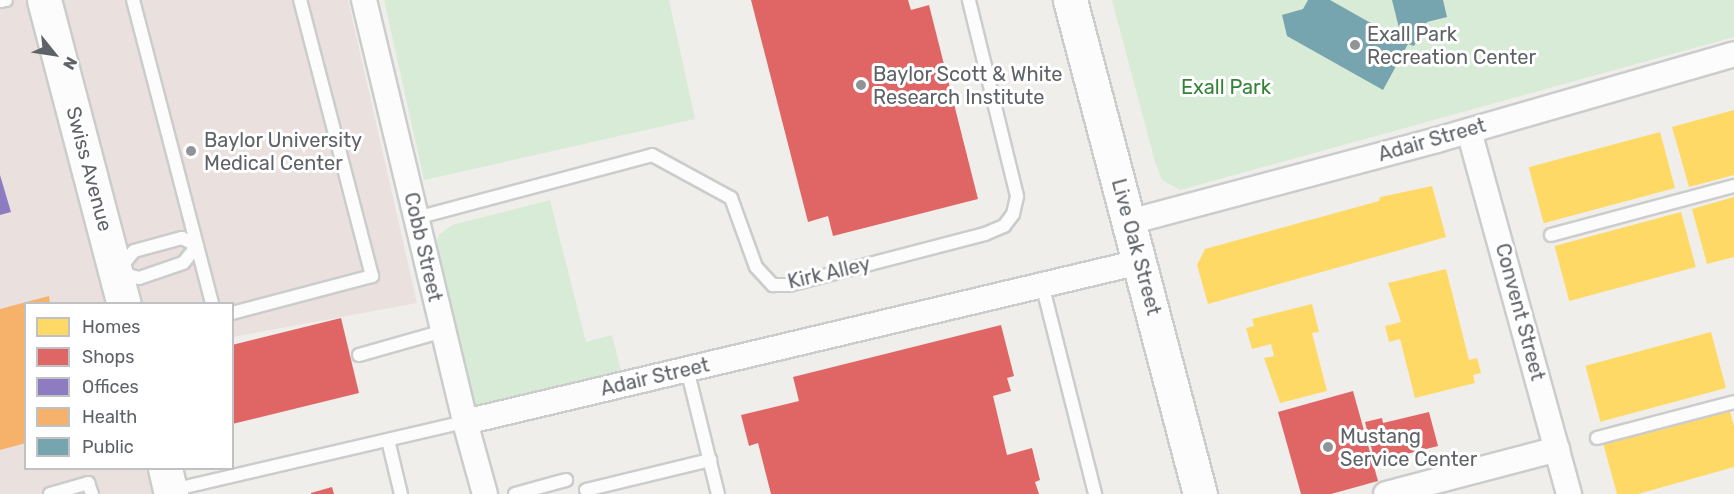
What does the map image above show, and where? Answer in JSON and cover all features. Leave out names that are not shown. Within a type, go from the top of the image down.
[{"type":"street","name":"Swiss Avenue","points":[[44,0],[124,302]]},
{"type":"street","name":"Cobb Street","points":[[364,0],[465,422],[485,494]]},
{"type":"street","name":"Live Oak Street","points":[[1070,0],[1200,494]]},
{"type":"street","name":"Adair Street","points":[[1130,222],[1469,131],[1734,54]]},
{"type":"street","name":"Convent Street","points":[[1469,131],[1569,494]]},
{"type":"street","name":"Adair Street","points":[[465,422],[1140,262]]},
{"type":"street","points":[[1386,494],[1423,489],[1557,449]]},
{"type":"lane","points":[[0,2],[6,0]]},
{"type":"lane","points":[[133,0],[212,302]]},
{"type":"lane","points":[[234,312],[372,276],[300,0]]},
{"type":"lane","name":"Kirk Alley","points":[[416,218],[652,155],[731,198],[756,267],[773,285],[789,285],[985,234],[1004,226],[1013,214],[1017,196],[969,0]]},
{"type":"lane","points":[[1551,235],[1734,186]]},
{"type":"lane","points":[[182,238],[197,246],[183,263],[139,278],[117,272],[134,251],[182,238]]},
{"type":"lane","points":[[1042,284],[1095,494]]},
{"type":"lane","points":[[359,355],[443,331]]},
{"type":"lane","points":[[687,369],[718,494]]},
{"type":"lane","points":[[1597,438],[1734,402]]},
{"type":"lane","name":"Adair Street","points":[[169,484],[388,440],[465,422]]},
{"type":"lane","points":[[388,440],[401,494]]},
{"type":"lane","points":[[586,490],[710,460]]},
{"type":"lane","points":[[515,494],[566,480]]},
{"type":"lane","points":[[50,494],[88,483],[92,494]]},
{"type":"shaded area","name":"Baylor University Medical Center","points":[[0,0],[348,0],[417,303],[234,337],[234,302],[24,302],[24,470],[155,470],[161,494],[0,494]]},
{"type":"green space","points":[[384,0],[669,0],[695,119],[424,180]]},
{"type":"green space","name":"Exall Park","points":[[1112,0],[1734,0],[1734,37],[1180,190],[1162,180],[1155,162]]},
{"type":"green space","points":[[550,200],[586,342],[612,335],[621,371],[476,409],[436,244],[439,235],[452,225]]},
{"type":"building: Homes","points":[[1734,110],[1734,175],[1689,187],[1672,127]]},
{"type":"building: Homes","points":[[1660,132],[1675,188],[1544,223],[1529,167]]},
{"type":"building: Homes","points":[[1432,186],[1446,237],[1208,304],[1197,265],[1205,249],[1379,201],[1380,197]]},
{"type":"building: Homes","points":[[1734,197],[1734,257],[1707,264],[1692,209]]},
{"type":"building: Homes","points":[[1681,212],[1696,267],[1569,301],[1554,246]]},
{"type":"building: Homes","points":[[1446,269],[1469,360],[1477,358],[1481,373],[1473,375],[1475,383],[1415,398],[1400,339],[1389,342],[1385,326],[1401,322],[1388,283]]},
{"type":"building: Homes","points":[[1312,304],[1319,332],[1312,333],[1327,391],[1280,403],[1264,358],[1274,356],[1271,344],[1252,349],[1246,328],[1254,326],[1252,319]]},
{"type":"building: Homes","points":[[1711,332],[1726,388],[1600,422],[1585,366]]},
{"type":"building: Homes","points":[[1729,408],[1734,426],[1734,467],[1638,494],[1617,494],[1603,443]]},
{"type":"building: Shops","name":"Baylor Scott & White Research Institute","points":[[751,0],[908,0],[911,10],[929,5],[978,199],[833,236],[828,216],[808,222]]},
{"type":"building: Shops","points":[[341,318],[359,393],[234,424],[234,345]]},
{"type":"building: Shops","points":[[1001,325],[1014,376],[1007,378],[1011,391],[993,396],[1007,455],[1032,448],[1040,480],[1035,482],[1039,494],[771,494],[758,443],[749,446],[741,415],[799,401],[793,377]]},
{"type":"building: Shops","name":"Mustang Service Center","points":[[1353,391],[1378,481],[1331,494],[1301,494],[1278,412]]},
{"type":"building: Shops","points":[[1429,412],[1438,446],[1375,462],[1365,422],[1382,418],[1383,423]]},
{"type":"building: Shops","points":[[332,487],[334,494],[311,494],[311,493]]},
{"type":"building: Offices","points":[[0,175],[11,212],[0,215]]},
{"type":"building: Health","points":[[49,296],[50,302],[26,302]]},
{"type":"building: Health","points":[[24,303],[24,444],[0,450],[0,309]]},
{"type":"building: Public","name":"Exall Park Recreation Center","points":[[1308,0],[1330,0],[1385,31],[1399,28],[1392,0],[1443,0],[1447,17],[1427,22],[1414,46],[1408,44],[1383,90],[1287,36],[1282,15],[1303,9]]},
{"type":"place","name":"Exall Park Recreation Center","points":[[1355,45]]},
{"type":"place","name":"Baylor Scott & White Research Institute","points":[[861,85]]},
{"type":"place","name":"Baylor University Medical Center","points":[[191,151]]},
{"type":"place","name":"Mustang Service Center","points":[[1328,447]]}]
